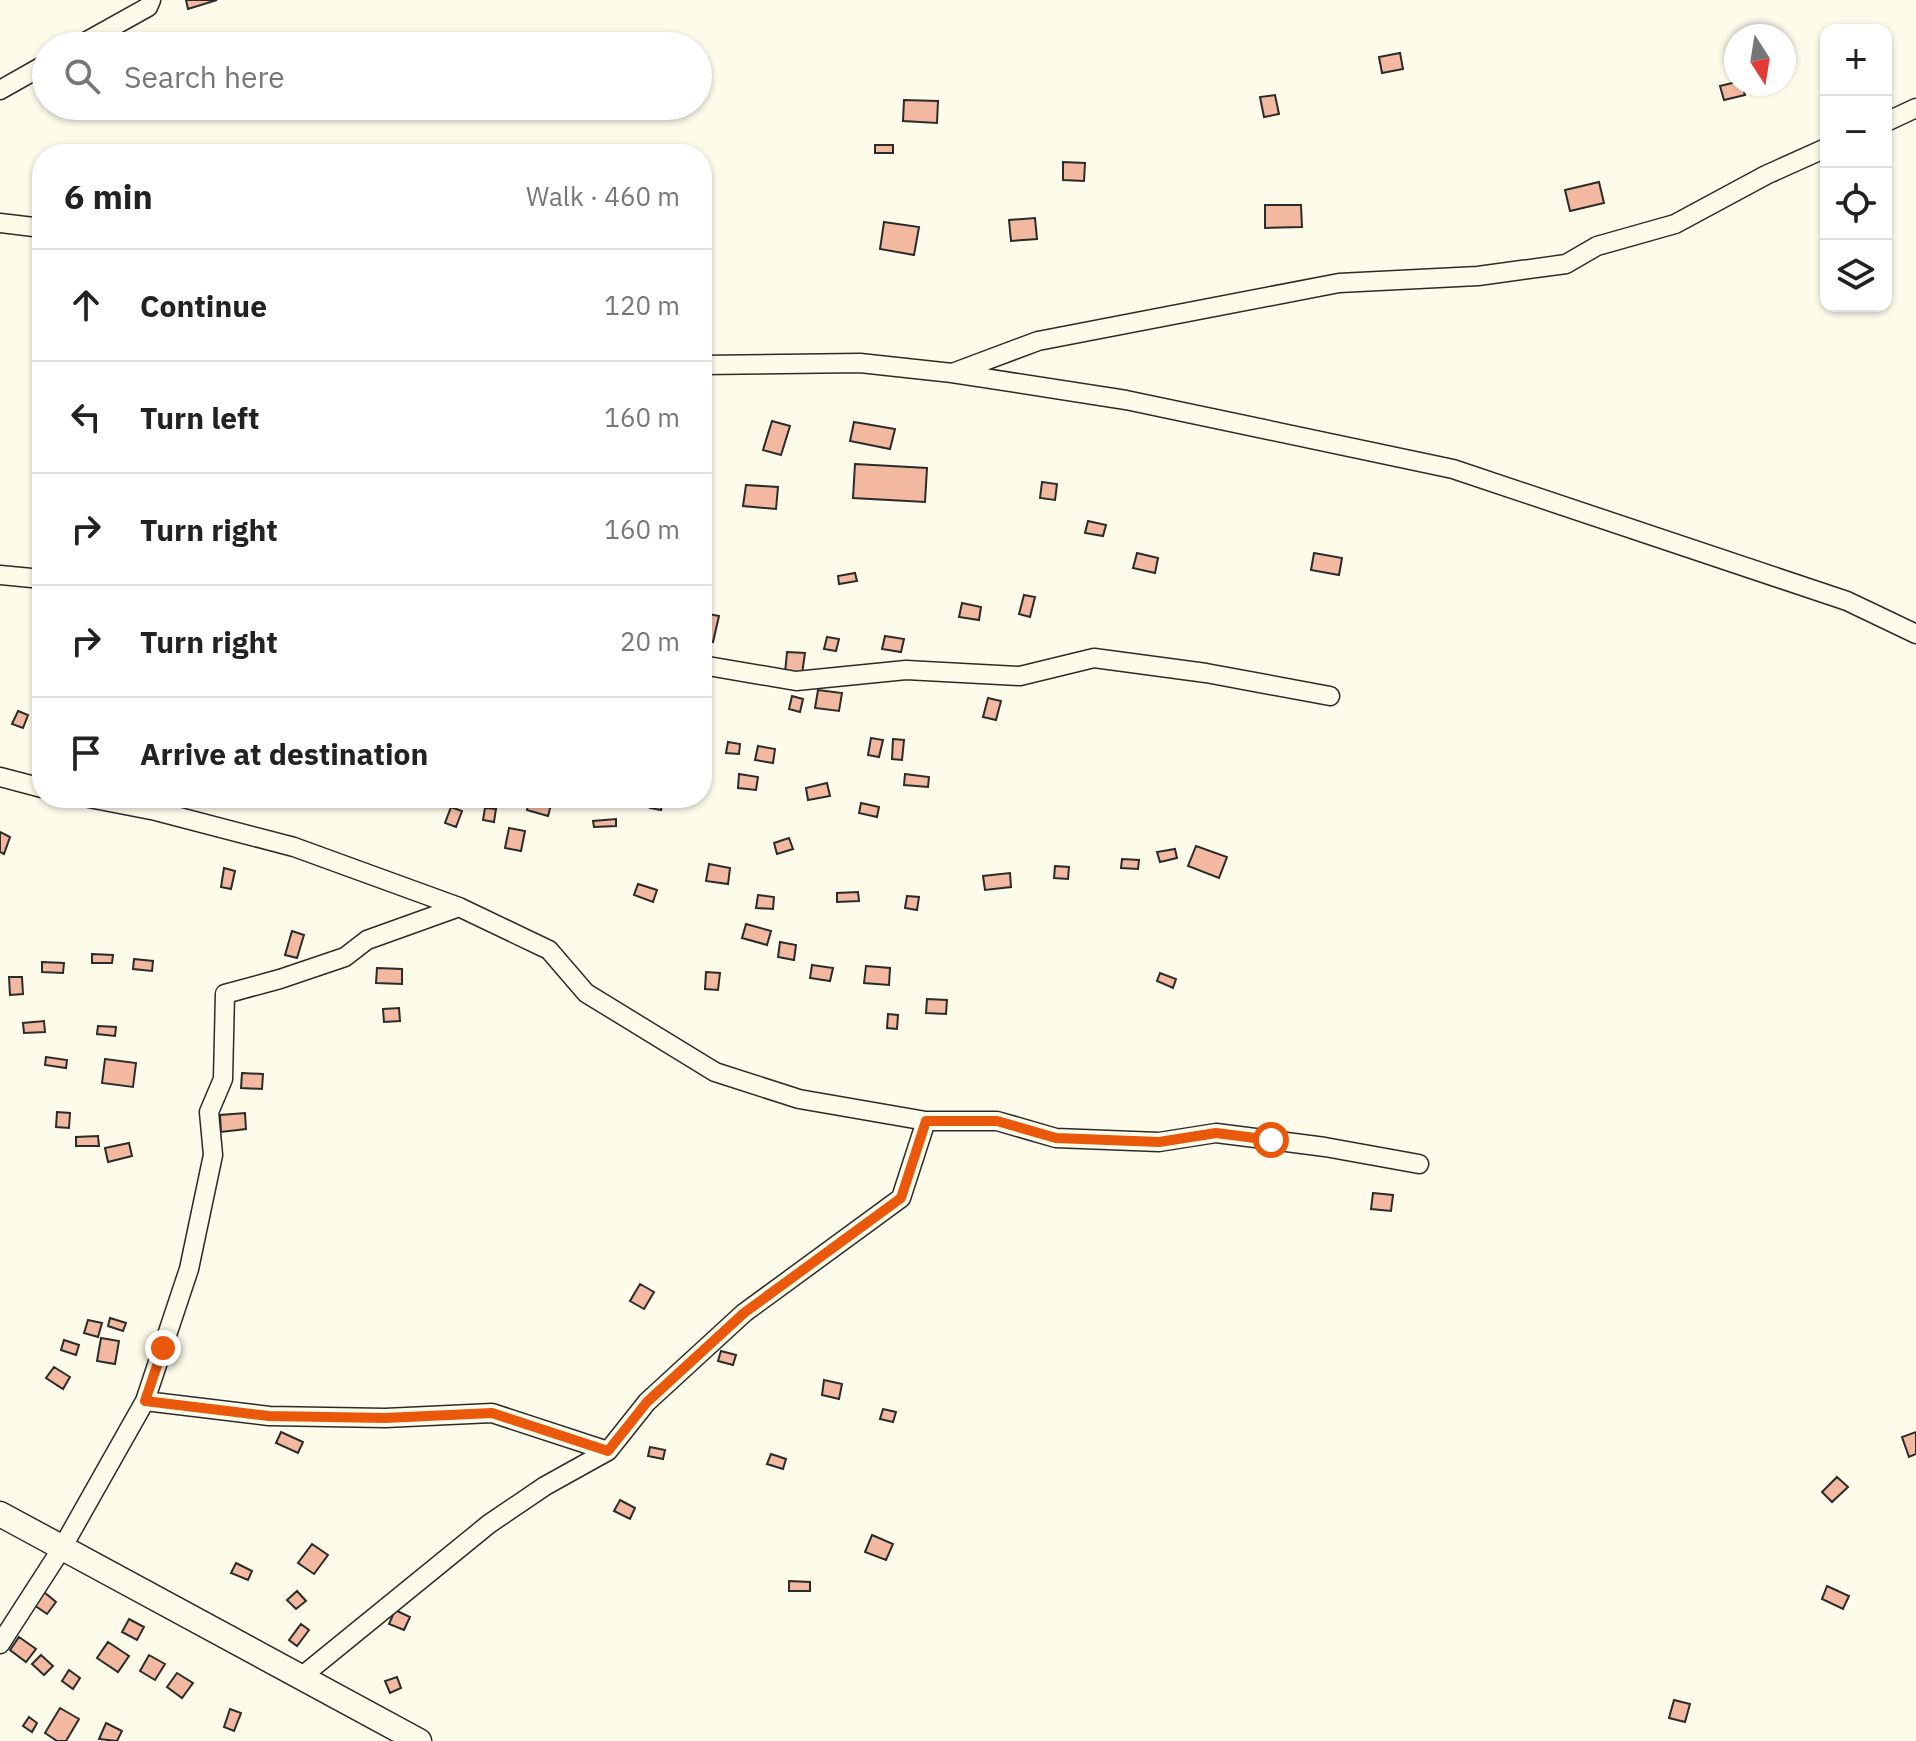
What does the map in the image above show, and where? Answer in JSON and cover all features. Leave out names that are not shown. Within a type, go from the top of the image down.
[{"type":"main road","points":[[0,1514],[419,1741]]},
{"type":"street","points":[[103,32],[148,7],[151,0]]},
{"type":"street","points":[[0,90],[32,72]]},
{"type":"street","points":[[1892,119],[1916,108]]},
{"type":"street","points":[[952,373],[1038,341],[1339,283],[1478,276],[1566,264],[1597,246],[1675,224],[1766,175],[1820,151]]},
{"type":"street","points":[[0,223],[32,227]]},
{"type":"street","points":[[712,365],[860,363],[952,373],[1126,400],[1453,469],[1847,601],[1916,634]]},
{"type":"street","points":[[0,575],[32,578]]},
{"type":"street","points":[[712,667],[796,681],[906,670],[1020,676],[1094,658],[1206,673],[1330,696]]},
{"type":"street","points":[[0,777],[32,785]]},
{"type":"street","points":[[141,808],[294,847],[459,907],[549,950],[586,993],[715,1072],[799,1099],[926,1121],[997,1121],[1056,1138],[1159,1142],[1216,1133],[1325,1147],[1419,1164]]},
{"type":"street","points":[[0,1644],[62,1548],[145,1401],[189,1269],[213,1155],[209,1112],[223,1079],[225,994],[345,957],[367,940],[459,907]]},
{"type":"street","points":[[301,1677],[489,1524],[545,1486],[608,1451],[647,1402],[744,1313],[901,1198],[926,1121]]},
{"type":"street","points":[[145,1401],[269,1416],[385,1418],[492,1413],[608,1451]]},
{"type":"building","points":[[186,0],[217,0],[188,9]]},
{"type":"building","points":[[1400,53],[1403,69],[1382,73],[1379,57]]},
{"type":"building","points":[[1724,85],[1724,96],[1741,96],[1724,100],[1720,86]]},
{"type":"building","points":[[1275,95],[1279,114],[1264,117],[1260,97]]},
{"type":"building","points":[[904,100],[938,101],[937,123],[903,121]]},
{"type":"building","points":[[875,145],[893,145],[893,153],[875,153]]},
{"type":"building","points":[[1063,162],[1085,163],[1084,181],[1063,180]]},
{"type":"building","points":[[1599,182],[1604,203],[1570,211],[1565,190]]},
{"type":"building","points":[[1265,205],[1301,205],[1302,227],[1265,228]]},
{"type":"building","points":[[1035,218],[1037,239],[1011,241],[1009,220]]},
{"type":"building","points":[[884,222],[919,227],[914,255],[880,249]]},
{"type":"building","points":[[772,421],[790,426],[781,455],[763,450]]},
{"type":"building","points":[[854,422],[895,429],[890,449],[850,441]]},
{"type":"building","points":[[855,464],[927,468],[925,502],[853,498]]},
{"type":"building","points":[[1042,482],[1057,484],[1055,500],[1040,498]]},
{"type":"building","points":[[746,485],[778,487],[776,509],[743,506]]},
{"type":"building","points":[[1088,521],[1106,525],[1103,536],[1085,533]]},
{"type":"building","points":[[1137,553],[1158,558],[1155,573],[1133,568]]},
{"type":"building","points":[[1314,553],[1342,558],[1339,575],[1311,570]]},
{"type":"building","points":[[855,573],[857,581],[839,584],[838,576]]},
{"type":"building","points":[[1024,595],[1035,597],[1030,617],[1019,614]]},
{"type":"building","points":[[962,603],[981,607],[979,620],[959,617]]},
{"type":"building","points":[[712,615],[719,616],[712,642]]},
{"type":"building","points":[[885,636],[904,639],[901,652],[882,649]]},
{"type":"building","points":[[827,637],[839,639],[836,651],[824,649]]},
{"type":"building","points":[[787,652],[805,653],[802,674],[785,673]]},
{"type":"building","points":[[818,690],[842,693],[839,711],[815,708]]},
{"type":"building","points":[[792,696],[803,699],[800,712],[789,709]]},
{"type":"building","points":[[988,698],[1001,701],[996,720],[983,717]]},
{"type":"building","points":[[18,711],[28,715],[23,728],[12,724]]},
{"type":"building","points":[[871,738],[883,740],[879,757],[868,755]]},
{"type":"building","points":[[893,739],[904,740],[902,760],[892,759]]},
{"type":"building","points":[[728,742],[740,744],[739,754],[726,753]]},
{"type":"building","points":[[758,746],[775,749],[773,763],[755,760]]},
{"type":"building","points":[[739,774],[758,777],[756,790],[738,788]]},
{"type":"building","points":[[905,774],[929,777],[928,787],[904,785]]},
{"type":"building","points":[[827,783],[830,796],[808,800],[806,788]]},
{"type":"building","points":[[861,803],[879,807],[877,817],[859,813]]},
{"type":"building","points":[[451,808],[462,811],[456,827],[445,823]]},
{"type":"building","points":[[485,808],[496,809],[494,822],[483,820]]},
{"type":"building","points":[[528,808],[550,808],[548,816]]},
{"type":"building","points":[[616,819],[616,826],[594,827],[593,821]]},
{"type":"building","points":[[509,828],[525,831],[521,851],[505,848]]},
{"type":"building","points":[[0,832],[10,837],[4,854],[0,852]]},
{"type":"building","points":[[789,838],[793,849],[777,854],[774,843]]},
{"type":"building","points":[[1196,846],[1227,857],[1219,878],[1188,866]]},
{"type":"building","points":[[1175,849],[1177,858],[1160,862],[1157,852]]},
{"type":"building","points":[[1122,859],[1139,860],[1138,869],[1121,868]]},
{"type":"building","points":[[709,864],[730,868],[728,884],[706,881]]},
{"type":"building","points":[[1055,866],[1069,867],[1068,879],[1054,878]]},
{"type":"building","points":[[224,868],[235,871],[231,889],[221,887]]},
{"type":"building","points":[[1010,873],[1011,887],[985,890],[983,876]]},
{"type":"building","points":[[638,884],[657,890],[653,902],[634,895]]},
{"type":"building","points":[[858,892],[859,901],[837,902],[837,893]]},
{"type":"building","points":[[758,895],[774,897],[773,909],[756,908]]},
{"type":"building","points":[[907,896],[919,897],[917,910],[905,908]]},
{"type":"building","points":[[746,924],[771,931],[767,945],[742,938]]},
{"type":"building","points":[[292,931],[304,935],[297,958],[285,955]]},
{"type":"building","points":[[780,942],[796,945],[794,960],[778,957]]},
{"type":"building","points":[[92,954],[113,955],[112,963],[92,963]]},
{"type":"building","points":[[134,959],[153,961],[152,971],[133,969]]},
{"type":"building","points":[[42,962],[64,963],[63,973],[42,972]]},
{"type":"building","points":[[812,965],[833,968],[830,981],[810,978]]},
{"type":"building","points":[[866,966],[890,968],[889,985],[864,983]]},
{"type":"building","points":[[377,968],[402,969],[402,984],[376,983]]},
{"type":"building","points":[[706,972],[720,973],[718,990],[705,989]]},
{"type":"building","points":[[1160,973],[1176,979],[1173,988],[1157,981]]},
{"type":"building","points":[[9,977],[22,977],[23,994],[10,995]]},
{"type":"building","points":[[927,999],[947,1000],[946,1014],[926,1013]]},
{"type":"building","points":[[399,1008],[400,1021],[384,1022],[383,1009]]},
{"type":"building","points":[[888,1014],[898,1015],[897,1029],[887,1028]]},
{"type":"building","points":[[44,1021],[45,1032],[24,1033],[23,1023]]},
{"type":"building","points":[[98,1026],[116,1027],[115,1036],[97,1034]]},
{"type":"building","points":[[46,1057],[67,1060],[66,1068],[45,1065]]},
{"type":"building","points":[[105,1059],[136,1063],[133,1087],[102,1083]]},
{"type":"building","points":[[242,1073],[263,1074],[262,1089],[241,1088]]},
{"type":"building","points":[[57,1112],[70,1113],[69,1128],[56,1127]]},
{"type":"building","points":[[245,1113],[246,1129],[221,1132],[220,1115]]},
{"type":"building","points":[[98,1136],[99,1146],[76,1146],[76,1137]]},
{"type":"building","points":[[129,1143],[132,1156],[108,1162],[105,1148]]},
{"type":"building","points":[[1373,1193],[1393,1195],[1391,1211],[1371,1209]]},
{"type":"building","points":[[640,1284],[654,1292],[644,1309],[630,1301]]},
{"type":"building","points":[[110,1318],[126,1323],[123,1331],[108,1326]]},
{"type":"building","points":[[88,1320],[102,1323],[98,1337],[84,1333]]},
{"type":"building","points":[[101,1338],[119,1341],[115,1364],[97,1361]]},
{"type":"building","points":[[64,1340],[79,1345],[76,1355],[61,1350]]},
{"type":"building","points":[[721,1351],[736,1355],[733,1365],[718,1361]]},
{"type":"building","points":[[54,1367],[70,1377],[63,1389],[46,1378]]},
{"type":"building","points":[[824,1380],[842,1384],[839,1399],[822,1395]]},
{"type":"building","points":[[883,1409],[896,1412],[893,1422],[880,1419]]},
{"type":"building","points":[[281,1432],[303,1442],[298,1453],[276,1443]]},
{"type":"building","points":[[1916,1432],[1916,1454],[1909,1457],[1902,1437]]},
{"type":"building","points":[[650,1447],[665,1450],[663,1459],[648,1456]]},
{"type":"building","points":[[771,1454],[786,1459],[783,1469],[767,1464]]},
{"type":"building","points":[[1837,1477],[1848,1487],[1832,1502],[1822,1492]]},
{"type":"building","points":[[620,1500],[635,1508],[630,1519],[614,1511]]},
{"type":"building","points":[[872,1535],[893,1544],[886,1560],[865,1552]]},
{"type":"building","points":[[312,1544],[328,1555],[314,1574],[298,1563]]},
{"type":"building","points":[[236,1563],[252,1571],[248,1580],[231,1573]]},
{"type":"building","points":[[789,1581],[810,1582],[810,1591],[789,1591]]},
{"type":"building","points":[[1827,1586],[1849,1596],[1843,1609],[1822,1599]]},
{"type":"building","points":[[297,1591],[306,1601],[296,1609],[287,1600]]},
{"type":"building","points":[[44,1592],[56,1602],[47,1614],[34,1605]]},
{"type":"building","points":[[395,1610],[410,1617],[404,1630],[389,1624]]},
{"type":"building","points":[[129,1619],[144,1627],[137,1640],[122,1632]]},
{"type":"building","points":[[301,1624],[309,1630],[297,1646],[289,1640]]},
{"type":"building","points":[[19,1637],[36,1649],[26,1662],[10,1650]]},
{"type":"building","points":[[108,1642],[129,1656],[118,1672],[97,1658]]},
{"type":"building","points":[[41,1655],[53,1666],[44,1675],[32,1664]]},
{"type":"building","points":[[149,1655],[165,1664],[155,1680],[140,1671]]},
{"type":"building","points":[[69,1670],[80,1678],[73,1689],[62,1681]]},
{"type":"building","points":[[177,1673],[193,1683],[182,1698],[167,1687]]},
{"type":"building","points":[[397,1677],[401,1688],[390,1693],[385,1681]]},
{"type":"building","points":[[1674,1700],[1690,1704],[1685,1722],[1669,1718]]},
{"type":"building","points":[[60,1708],[79,1719],[66,1741],[57,1741],[45,1733]]},
{"type":"building","points":[[230,1709],[241,1713],[234,1731],[224,1727]]},
{"type":"building","points":[[29,1717],[37,1723],[32,1732],[23,1726]]},
{"type":"building","points":[[106,1723],[122,1731],[117,1741],[99,1739]]},
{"type":"route","points":[[163,1348],[145,1401],[269,1416],[385,1418],[492,1413],[608,1451],[647,1402],[744,1313],[901,1198],[926,1121],[997,1121],[1056,1138],[1159,1142],[1216,1133],[1271,1140]]}]
